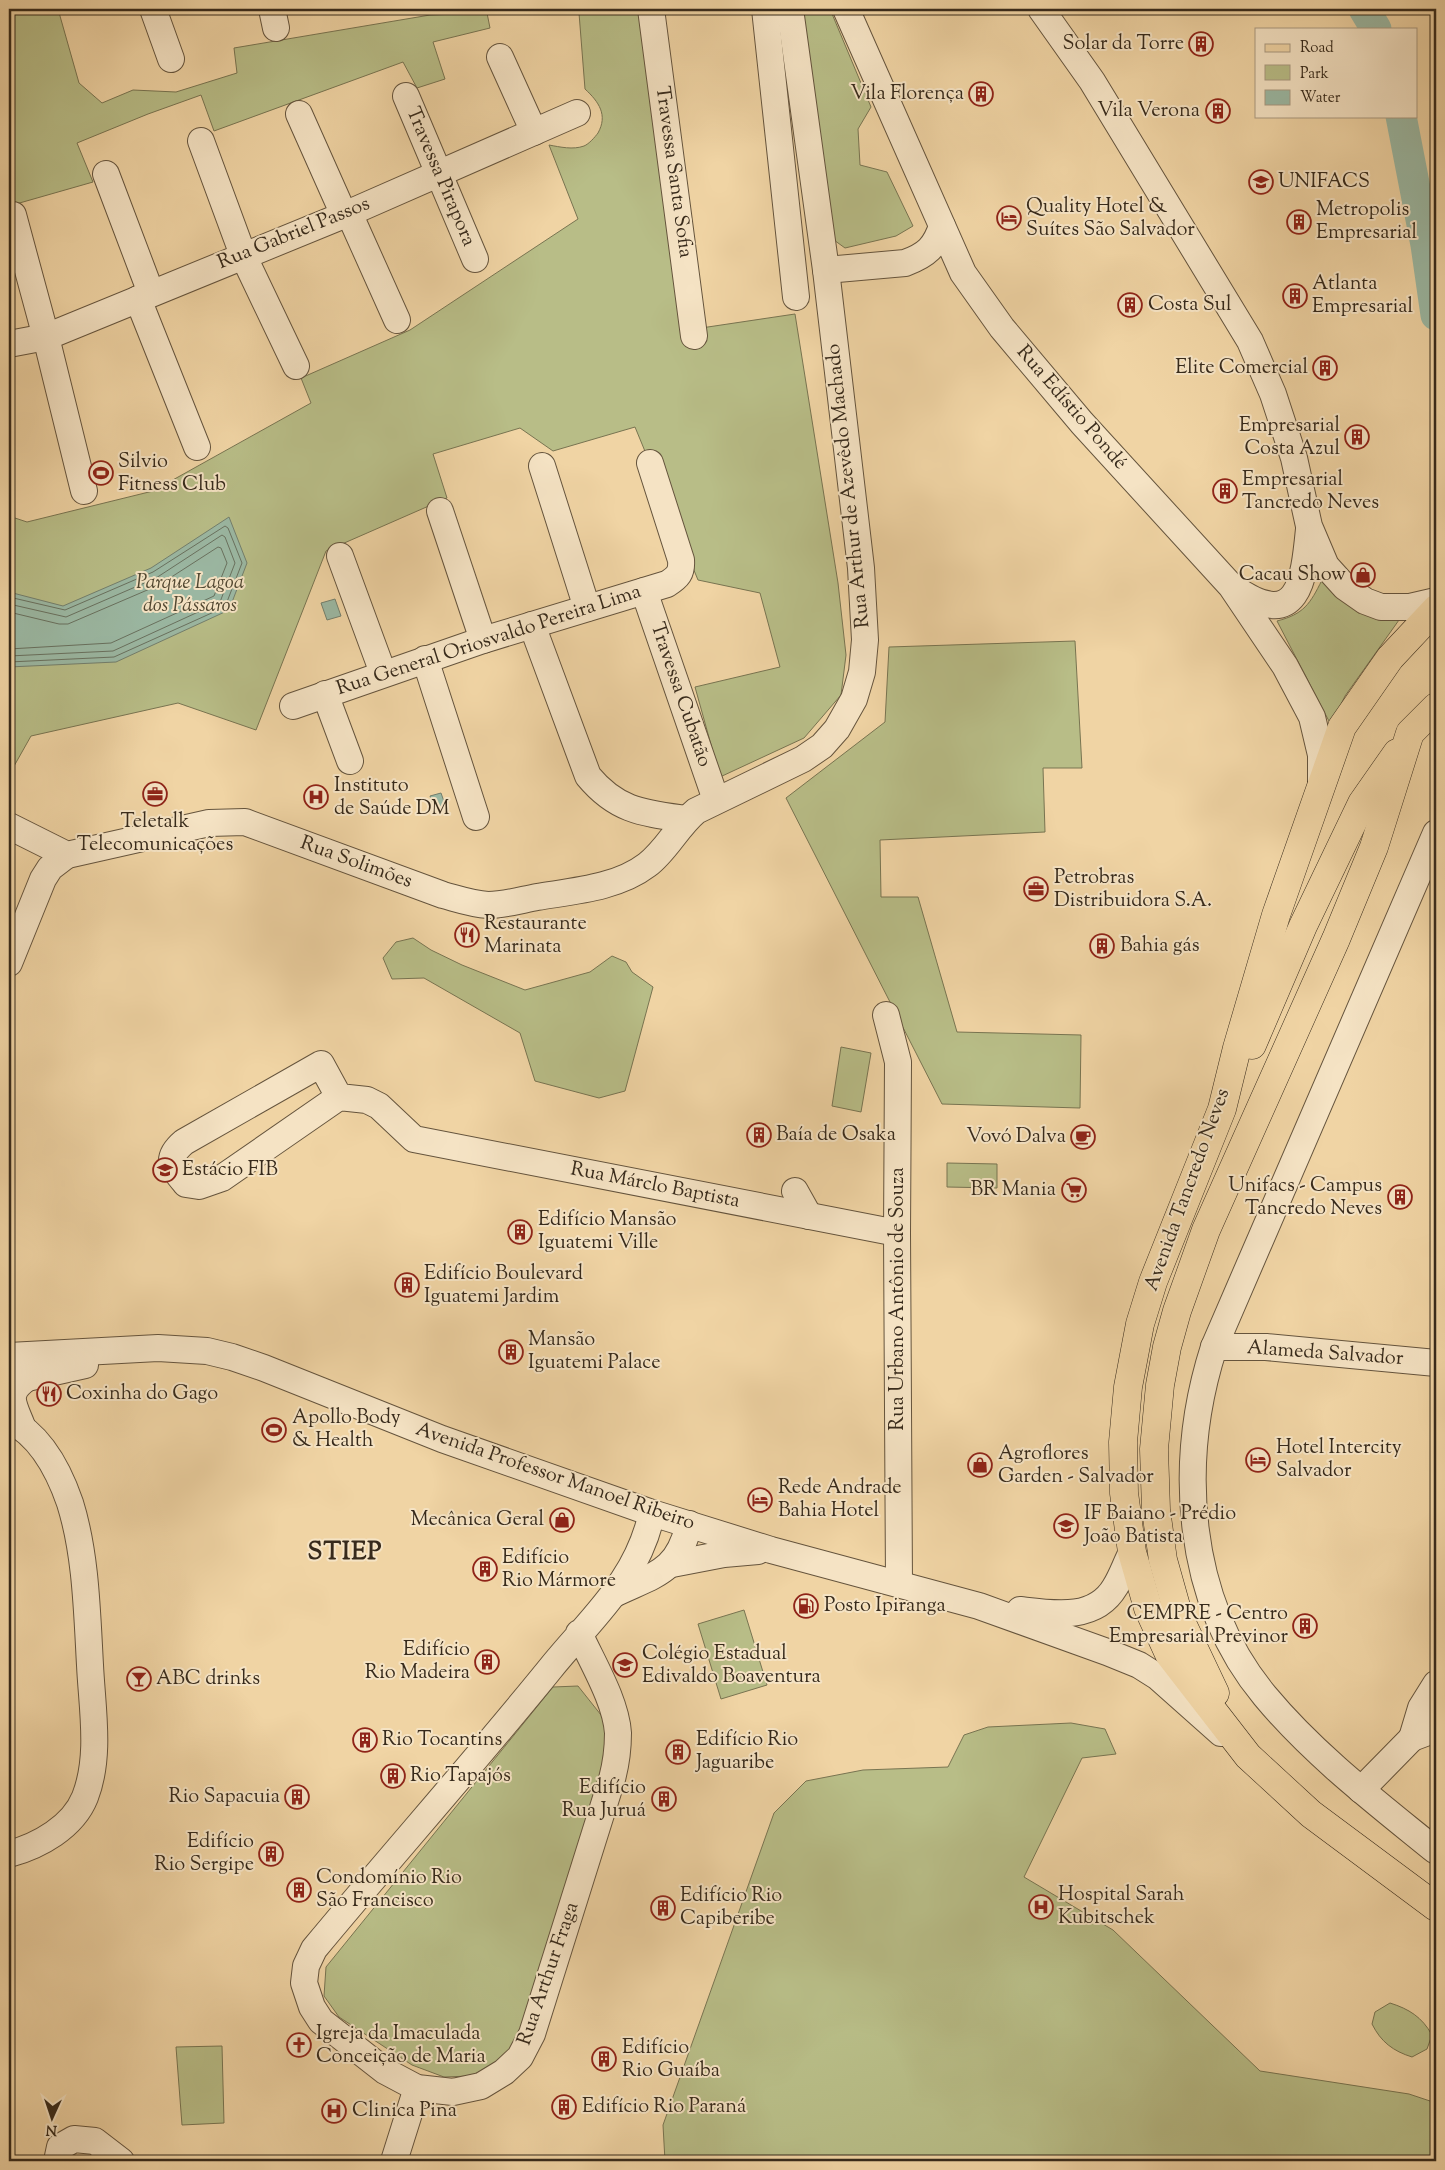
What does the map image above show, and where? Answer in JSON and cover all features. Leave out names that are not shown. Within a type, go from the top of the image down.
[{"type":"main road","name":"Avenida Tancredo Neves","points":[[1436,609],[1390,658],[1342,727],[1276,915],[1237,1048],[1222,1109],[1153,1282],[1140,1324],[1128,1387],[1123,1442],[1124,1493],[1132,1552],[1148,1608],[1169,1654],[1248,1756],[1311,1814],[1436,1907]]},
{"type":"main road","name":"Avenida Tancredo Neves","points":[[1248,1756],[1178,1617],[1163,1560],[1156,1510],[1154,1449],[1160,1385],[1177,1311],[1206,1230],[1336,939],[1374,846],[1410,733],[1436,707]]},
{"type":"main road","points":[[1222,1109],[1265,1017],[1307,919],[1362,803],[1410,733]]},
{"type":"street","points":[[153,9],[170,59]]},
{"type":"street","name":"Travessa Santa Sofia","points":[[651,9],[694,336]]},
{"type":"street","points":[[765,9],[796,297]]},
{"type":"street","name":"Rua Arthur de Azevêdo Machado","points":[[686,819],[716,800],[803,759],[822,746],[837,729],[854,699],[862,672],[865,640],[861,568],[826,270],[790,9]]},
{"type":"street","name":"Rua Edístio Pondé","points":[[846,9],[963,273],[1002,328],[1056,393],[1231,586],[1285,666],[1312,717],[1321,755],[1321,784]]},
{"type":"street","points":[[1041,9],[1092,81],[1250,342],[1273,394],[1294,458],[1309,526],[1326,566],[1345,587],[1365,601],[1381,607],[1410,607],[1436,601]]},
{"type":"street","points":[[500,57],[534,132]]},
{"type":"street","name":"Travessa Pirapora","points":[[406,96],[474,259]]},
{"type":"street","name":"Rua Gabriel Passos","points":[[9,344],[46,337],[242,255],[347,214],[576,113]]},
{"type":"street","points":[[299,114],[397,320]]},
{"type":"street","points":[[201,141],[242,255],[296,366]]},
{"type":"street","points":[[106,174],[144,296],[197,447]]},
{"type":"street","points":[[13,215],[46,337],[84,491]]},
{"type":"street","points":[[905,263],[928,253],[936,244],[942,226]]},
{"type":"street","points":[[826,270],[905,263],[963,273]]},
{"type":"street","name":"Rua General Oriosvaldo Pereira Lima","points":[[293,706],[425,659],[667,584],[677,578],[682,571],[676,543],[650,463]]},
{"type":"street","points":[[542,466],[587,608]]},
{"type":"street","points":[[440,511],[483,640]]},
{"type":"street","points":[[1231,586],[1248,598],[1262,603],[1277,605],[1291,599],[1300,585],[1305,567],[1309,526]]},
{"type":"street","points":[[340,556],[383,673]]},
{"type":"street","name":"Travessa Cubatão","points":[[644,591],[716,800]]},
{"type":"street","points":[[532,625],[588,776],[602,793],[619,804],[641,812],[686,819]]},
{"type":"street","points":[[425,659],[476,816]]},
{"type":"street","points":[[325,694],[350,762]]},
{"type":"street","name":"Rua Solimões","points":[[67,855],[209,823],[245,822],[443,895],[488,905],[591,887],[630,876],[647,865],[659,854],[686,819]]},
{"type":"street","points":[[9,826],[67,855],[50,868],[43,879],[9,963]]},
{"type":"street","points":[[1436,833],[1214,1347],[1204,1376],[1195,1431],[1192,1488],[1197,1537],[1205,1584],[1222,1626],[1243,1665],[1264,1695],[1293,1727],[1361,1790],[1436,1851]]},
{"type":"street","name":"Rua Urbano Antônio de Souza","points":[[886,1015],[898,1062],[896,1233],[900,1584]]},
{"type":"street","points":[[321,1064],[338,1097],[222,1178],[199,1186],[186,1184],[174,1169],[171,1160],[173,1151],[184,1142],[321,1064]]},
{"type":"street","name":"Rua Márclo Baptista","points":[[338,1097],[367,1100],[379,1106],[414,1139],[896,1233]]},
{"type":"street","points":[[795,1191],[809,1216]]},
{"type":"street","name":"Alameda Salvador","points":[[1214,1347],[1266,1347],[1436,1363]]},
{"type":"street","name":"Avenida Professor Manoel Ribeiro","points":[[9,1356],[183,1349],[232,1357],[442,1439],[652,1513],[771,1550],[980,1606],[1139,1665],[1158,1677],[1248,1756]]},
{"type":"street","name":"Avenida Professor Manoel Ribeiro","points":[[18,1378],[107,1360],[134,1351]]},
{"type":"street","points":[[9,1854],[39,1842],[60,1829],[76,1815],[85,1798],[91,1779],[94,1729],[88,1634],[76,1529],[70,1503],[49,1458],[15,1423],[12,1394],[18,1378]]},
{"type":"street","name":"Rua Arthur Fraga","points":[[579,1633],[612,1708],[618,1731],[618,1754],[607,1797],[532,2034],[520,2057],[504,2072],[481,2086],[453,2092],[418,2088],[385,2071],[321,2020],[312,2008],[304,1983],[306,1966],[314,1949],[516,1711],[579,1633],[616,1593],[641,1550],[652,1513]]},
{"type":"street","points":[[672,1564],[684,1545],[689,1524]]},
{"type":"street","name":"Rua Arthur Fraga","points":[[616,1593],[672,1564],[724,1554],[771,1550]]},
{"type":"street","name":"Avenida Professor Manoel Ribeiro","points":[[980,1606],[1068,1614],[1087,1610],[1102,1602],[1115,1587],[1132,1552]]},
{"type":"street","points":[[1412,1738],[1421,1708],[1436,1684]]},
{"type":"street","points":[[1361,1790],[1412,1738],[1436,1729]]},
{"type":"street","points":[[394,2161],[418,2088]]},
{"type":"street","points":[[59,2154],[74,2139],[95,2141],[121,2161]]},
{"type":"green space","points":[[9,9],[58,9],[79,83],[102,103],[133,90],[176,92],[237,73],[234,48],[430,15],[487,13],[490,28],[433,42],[445,79],[417,88],[403,62],[214,131],[201,95],[148,114],[77,143],[93,182],[9,206]]},
{"type":"green space","name":"Parque Lagoa dos Pássaros","points":[[604,9],[641,9],[681,331],[795,314],[838,583],[846,655],[841,695],[804,738],[720,777],[695,687],[780,667],[760,593],[698,580],[635,427],[553,451],[520,428],[433,454],[447,498],[326,551],[256,730],[178,703],[31,736],[9,775],[9,516],[27,522],[153,491],[311,403],[301,378],[410,330],[578,219],[549,145],[571,148],[584,146],[598,133],[601,126],[602,115],[598,104],[585,89],[579,13]]},
{"type":"green space","points":[[797,9],[830,9],[871,107],[858,129],[860,165],[887,172],[913,226],[896,236],[845,248],[827,235]]},
{"type":"green space","points":[[1322,580],[1370,613],[1399,620],[1345,696],[1331,725],[1277,621],[1294,615],[1305,607],[1314,596]]},
{"type":"green space","points":[[1075,641],[1082,768],[1043,768],[1045,832],[880,840],[881,897],[918,897],[957,1032],[1081,1035],[1080,1108],[942,1104],[786,798],[885,722],[889,647]]},
{"type":"green space","points":[[413,938],[431,950],[462,965],[525,990],[590,972],[612,956],[626,962],[632,972],[653,987],[625,1091],[599,1098],[535,1081],[520,1033],[424,978],[392,979],[383,958],[396,942]]},
{"type":"green space","points":[[841,1047],[871,1053],[861,1112],[832,1106]]},
{"type":"green space","points":[[947,1163],[997,1164],[997,1188],[947,1187]]},
{"type":"green space","points":[[744,1610],[767,1685],[721,1699],[698,1624]]},
{"type":"green space","points":[[578,1686],[605,1720],[608,1757],[518,2044],[494,2065],[470,2076],[444,2077],[412,2065],[339,2017],[324,1996],[326,1967],[553,1687]]},
{"type":"green space","points":[[1071,1723],[1105,1729],[1116,1754],[1082,1758],[1024,1877],[1113,1930],[1260,2071],[1409,2094],[1436,2103],[1436,2161],[665,2161],[663,2125],[774,1813],[806,1781],[863,1770],[948,1767],[964,1735],[988,1727]]},
{"type":"green space","points":[[1390,2003],[1409,2011],[1424,2023],[1432,2035],[1427,2049],[1412,2057],[1393,2049],[1379,2036],[1372,2024],[1375,2012]]},
{"type":"green space","points":[[222,2046],[224,2123],[182,2125],[176,2047]]},
{"type":"water","points":[[229,517],[247,563],[229,610],[116,662],[9,667],[9,592],[63,606],[151,568]]},
{"type":"water","points":[[335,599],[341,616],[327,620],[321,603]]},
{"type":"water","points":[[441,793],[447,810],[435,813],[430,796]]},
{"type":"waterway","points":[[1364,9],[1375,28]]},
{"type":"waterway","points":[[1401,118],[1426,245],[1436,315]]},
{"type":"place","name":"Solar da Torre","points":[[1201,44]]},
{"type":"place","name":"Vila Florença","points":[[981,94]]},
{"type":"place","name":"Vila Verona","points":[[1218,111]]},
{"type":"place","name":"UNIFACS","points":[[1261,182]]},
{"type":"place","name":"Quality Hotel & Suítes São Salvador","points":[[1009,218]]},
{"type":"place","name":"Metropolis Empresarial","points":[[1299,222]]},
{"type":"place","name":"Atlanta Empresarial","points":[[1295,296]]},
{"type":"place","name":"Costa Sul","points":[[1130,305]]},
{"type":"place","name":"Elite Comercial","points":[[1325,368]]},
{"type":"place","name":"Empresarial Costa Azul","points":[[1357,437]]},
{"type":"place","name":"Silvio Fitness Club","points":[[101,473]]},
{"type":"place","name":"Empresarial Tancredo Neves","points":[[1225,491]]},
{"type":"place","name":"Cacau Show","points":[[1363,575]]},
{"type":"place","name":"Teletalk Telecomunicações","points":[[155,794]]},
{"type":"place","name":"Instituto de Saúde DM","points":[[316,797]]},
{"type":"place","name":"Petrobras Distribuidora S.A.","points":[[1036,889]]},
{"type":"place","name":"Restaurante Marinata","points":[[467,935]]},
{"type":"place","name":"Bahia gás","points":[[1102,946]]},
{"type":"place","name":"Baía de Osaka","points":[[759,1135]]},
{"type":"place","name":"Vovó Dalva","points":[[1083,1137]]},
{"type":"place","name":"Estácio FIB","points":[[165,1170]]},
{"type":"place","name":"BR Mania","points":[[1074,1190]]},
{"type":"place","name":"Unifacs - Campus Tancredo Neves","points":[[1400,1197]]},
{"type":"place","name":"Edifício Mansão Iguatemi Ville","points":[[520,1232]]},
{"type":"place","name":"Edifício Boulevard Iguatemi Jardim","points":[[407,1285]]},
{"type":"place","name":"Mansão Iguatemi Palace","points":[[511,1352]]},
{"type":"place","name":"Coxinha do Gago","points":[[49,1394]]},
{"type":"place","name":"Apollo Body & Health","points":[[274,1430]]},
{"type":"place","name":"Hotel Intercity Salvador","points":[[1258,1460]]},
{"type":"place","name":"Agroflores Garden - Salvador","points":[[980,1465]]},
{"type":"place","name":"Rede Andrade Bahia Hotel","points":[[760,1500]]},
{"type":"place","name":"Mecânica Geral","points":[[562,1520]]},
{"type":"place","name":"IF Baiano - Prédio João Batista","points":[[1066,1526]]},
{"type":"place","name":"Edifício Rio Mármore","points":[[485,1569]]},
{"type":"place","name":"Posto Ipiranga","points":[[806,1606]]},
{"type":"place","name":"CEMPRE - Centro Empresarial Previnor","points":[[1305,1626]]},
{"type":"place","name":"Edifício Rio Madeira","points":[[487,1662]]},
{"type":"place","name":"Colégio Estadual Edivaldo Boaventura","points":[[625,1665]]},
{"type":"place","name":"ABC drinks","points":[[139,1679]]},
{"type":"place","name":"Rio Tocantins","points":[[365,1740]]},
{"type":"place","name":"Edifício Rio Jaguaribe","points":[[678,1752]]},
{"type":"place","name":"Rio Tapajós","points":[[393,1776]]},
{"type":"place","name":"Rio Sapacuia","points":[[297,1797]]},
{"type":"place","name":"Edifício Rua Juruá","points":[[664,1799]]},
{"type":"place","name":"Edifício Rio Sergipe","points":[[271,1854]]},
{"type":"place","name":"Condomínio Rio São Francisco","points":[[299,1890]]},
{"type":"place","name":"Hospital Sarah Kubitschek","points":[[1041,1907]]},
{"type":"place","name":"Edifício Rio Capiberibe","points":[[663,1908]]},
{"type":"place","name":"Igreja da Imaculada Conceição de Maria","points":[[299,2045]]},
{"type":"place","name":"Edifício Rio Guaíba","points":[[604,2059]]},
{"type":"place","name":"Edifício Rio Paraná","points":[[564,2107]]},
{"type":"place","name":"Clinica Pina","points":[[334,2111]]},
{"type":"district","name":"STIEP","points":[[345,1553]]}]
